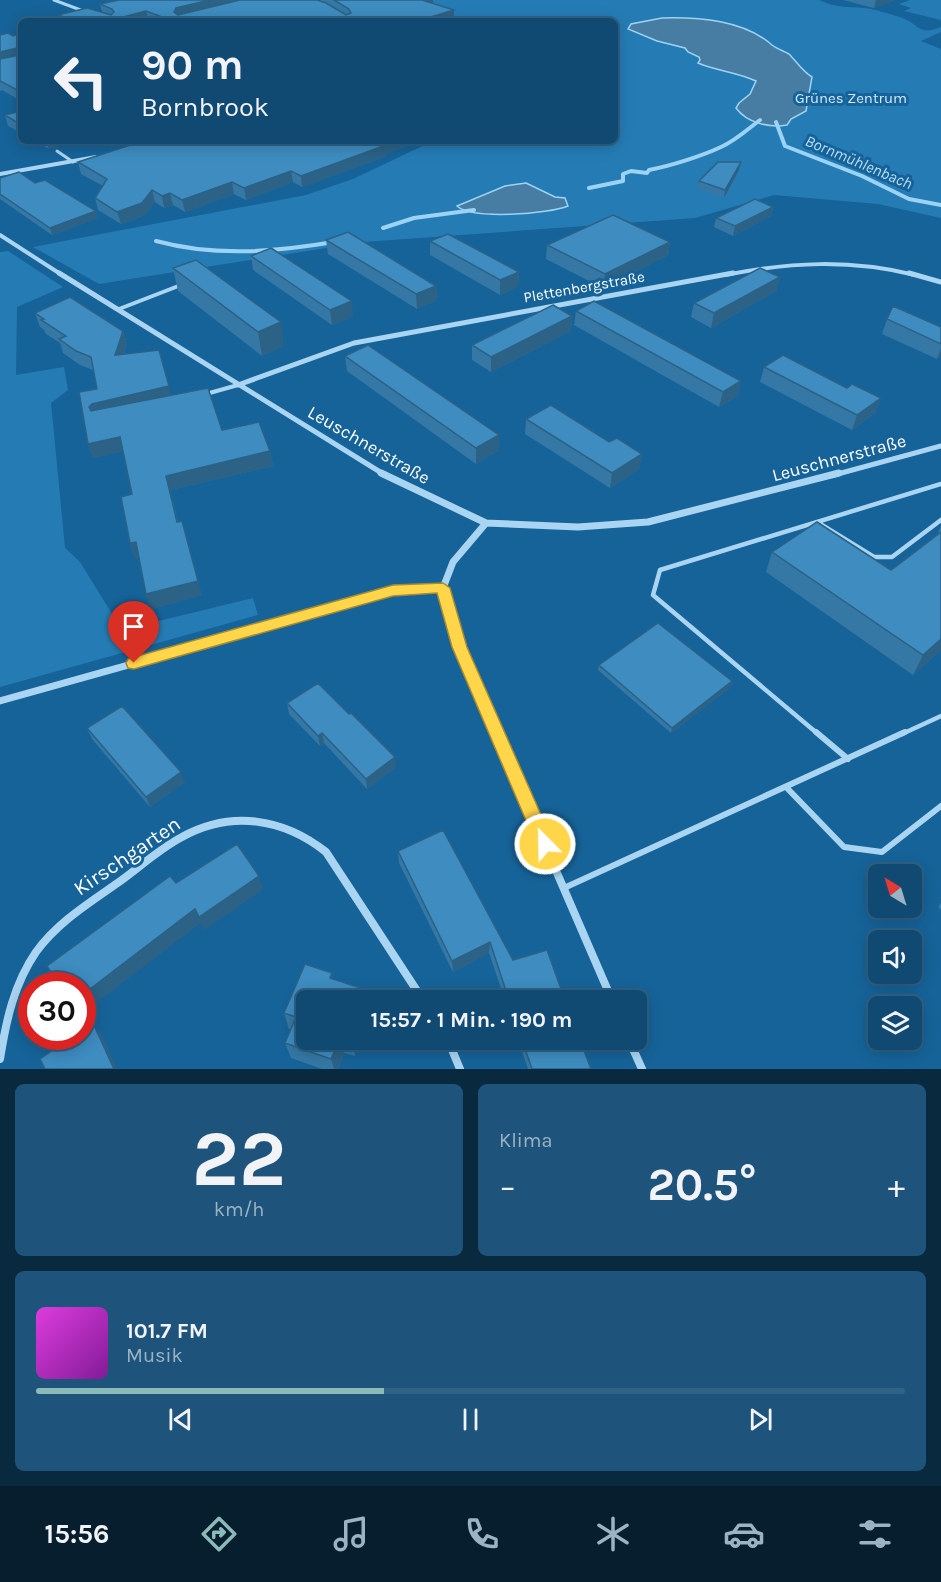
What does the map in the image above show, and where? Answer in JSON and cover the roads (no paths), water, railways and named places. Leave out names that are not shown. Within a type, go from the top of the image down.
[{"type":"street","points":[[54,0],[92,14]]},
{"type":"street","points":[[0,174],[99,156]]},
{"type":"street","name":"Leuschnerstraße","points":[[0,235],[22,251],[120,309],[238,385],[392,479],[486,523],[578,527],[648,522],[706,509],[941,446]]},
{"type":"street","name":"Plettenbergstraße","points":[[238,385],[354,343],[777,265],[837,263],[884,267],[941,282]]},
{"type":"street","points":[[486,523],[468,538],[453,562],[443,588],[459,647],[608,990]]},
{"type":"street","points":[[0,701],[393,591],[443,588]]},
{"type":"street","name":"Kirschgarten","points":[[0,1059],[6,1013],[13,994],[30,962],[51,933],[92,900],[183,837],[204,828],[243,820],[269,821],[299,832],[326,852],[416,990]]},
{"type":"street","points":[[452,1050],[460,1069]]},
{"type":"street","points":[[633,1050],[642,1069]]},
{"type":"lane","points":[[57,152],[73,162]]},
{"type":"lane","points":[[120,309],[190,282]]},
{"type":"lane","points":[[196,397],[238,385]]},
{"type":"lane","points":[[848,759],[653,595],[660,570],[938,485],[941,492]]},
{"type":"lane","points":[[817,522],[874,557],[892,557],[941,520]]},
{"type":"lane","points":[[564,888],[941,716]]},
{"type":"lane","points":[[786,787],[844,847],[882,852],[941,806]]},
{"type":"waterway","name":"Bornmühlenbach","points":[[589,188],[623,181],[623,174],[631,171],[647,173],[649,170],[713,150],[731,142],[760,120]]},
{"type":"waterway","name":"Bornmühlenbach","points":[[776,122],[785,146],[862,176],[909,199],[941,205]]},
{"type":"waterway","name":"Bornmühlenbach","points":[[383,228],[414,218],[474,210]]},
{"type":"waterway","name":"Bornmühlenbach","points":[[156,241],[222,251],[267,250],[334,242]]},
{"type":"park label","name":"Grünes Zentrum","points":[[851,98]]}]
